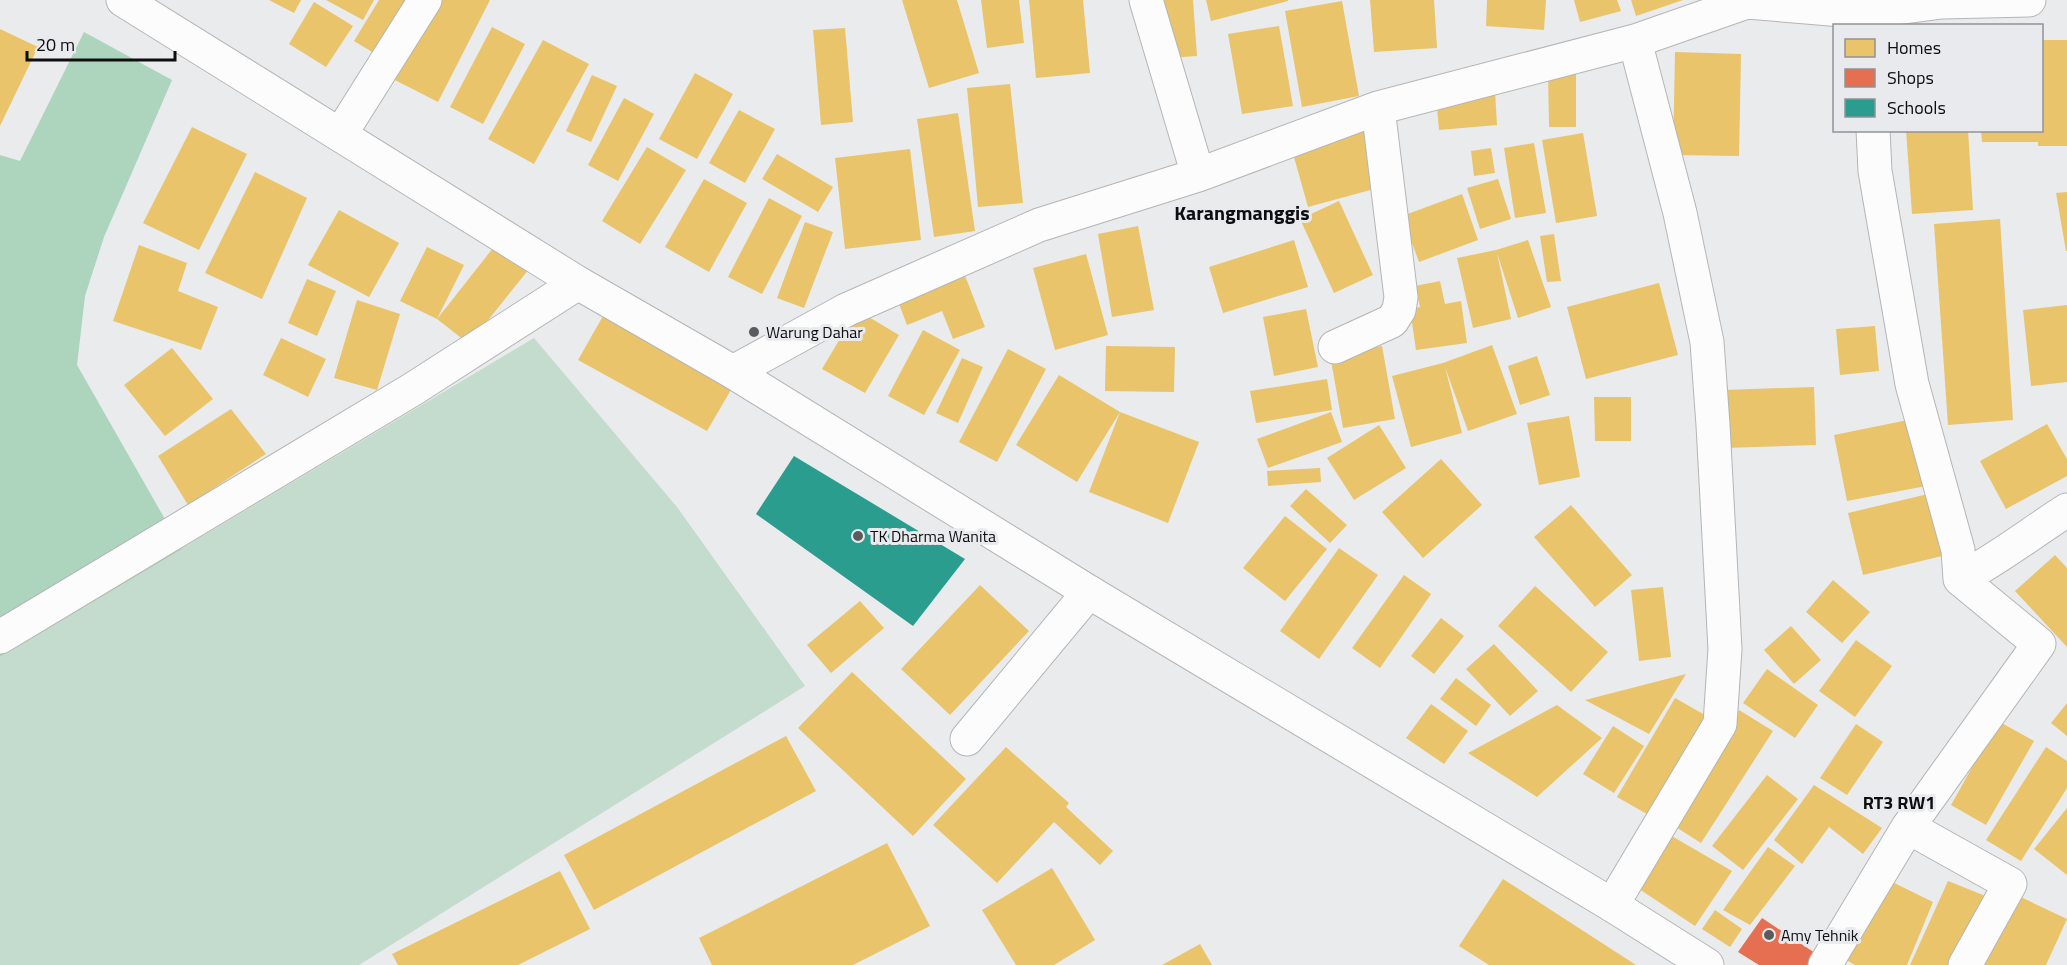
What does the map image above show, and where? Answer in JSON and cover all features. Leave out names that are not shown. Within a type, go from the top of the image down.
[{"type":"street","points":[[123,0],[578,283],[733,372],[1089,592],[1612,905],[1707,965]]},
{"type":"street","points":[[340,135],[425,0]]},
{"type":"street","points":[[1146,0],[1198,175]]},
{"type":"street","points":[[733,372],[846,310],[1039,225],[1198,175],[1378,108],[1635,41],[1747,1],[1867,19],[1942,2],[2029,0]]},
{"type":"street","points":[[1612,905],[1720,724],[1725,650],[1707,342],[1680,213],[1635,41]]},
{"type":"street","points":[[1335,347],[1392,321],[1399,310],[1401,297],[1378,108]]},
{"type":"street","points":[[1825,965],[1908,827],[2039,644],[1960,579],[1958,550],[1912,384],[1875,171],[1873,132]]},
{"type":"street","points":[[0,637],[413,388],[578,283]]},
{"type":"street","points":[[1960,579],[1997,558],[2067,510]]},
{"type":"street","points":[[967,739],[1089,592]]},
{"type":"street","points":[[1908,827],[2010,884],[1965,965]]},
{"type":"green space","points":[[84,32],[172,80],[104,237],[85,296],[77,365],[182,549],[0,657],[0,155],[20,161]]},
{"type":"green space","points":[[534,338],[677,507],[805,686],[359,965],[0,965],[0,657]]},
{"type":"building: Homes","points":[[269,0],[301,0],[294,13]]},
{"type":"building: Homes","points":[[326,0],[374,0],[363,20]]},
{"type":"building: Homes","points":[[379,0],[418,0],[382,58],[354,41]]},
{"type":"building: Homes","points":[[432,0],[490,0],[438,102],[391,78]]},
{"type":"building: Homes","points":[[902,0],[957,0],[979,73],[929,88]]},
{"type":"building: Homes","points":[[981,0],[1019,0],[1024,43],[987,48]]},
{"type":"building: Homes","points":[[1029,0],[1083,0],[1090,73],[1036,78]]},
{"type":"building: Homes","points":[[1164,0],[1193,0],[1197,56],[1168,58]]},
{"type":"building: Homes","points":[[1206,0],[1288,0],[1288,1],[1211,21]]},
{"type":"building: Homes","points":[[1370,0],[1434,0],[1437,48],[1374,52]]},
{"type":"building: Homes","points":[[1487,0],[1546,0],[1544,30],[1486,26]]},
{"type":"building: Homes","points":[[1574,0],[1617,0],[1621,11],[1580,22]]},
{"type":"building: Homes","points":[[1631,0],[1683,0],[1636,16]]},
{"type":"building: Homes","points":[[1342,1],[1359,96],[1302,107],[1285,11]]},
{"type":"building: Homes","points":[[314,2],[353,26],[326,67],[289,44]]},
{"type":"building: Homes","points":[[1279,26],[1293,106],[1242,114],[1228,34]]},
{"type":"building: Homes","points":[[492,27],[525,44],[483,124],[450,107]]},
{"type":"building: Homes","points":[[845,28],[853,122],[821,125],[813,30]]},
{"type":"building: Homes","points":[[0,29],[38,47],[0,126]]},
{"type":"building: Homes","points":[[543,40],[589,64],[534,164],[488,139]]},
{"type":"building: Homes","points":[[2043,40],[2067,40],[2067,146],[2038,146],[2038,142],[1982,142],[1981,132],[2043,132]]},
{"type":"building: Homes","points":[[1675,52],[1741,54],[1739,156],[1673,155]]},
{"type":"building: Homes","points":[[1548,71],[1576,71],[1576,127],[1549,127]]},
{"type":"building: Homes","points":[[695,73],[733,94],[697,159],[659,139]]},
{"type":"building: Homes","points":[[592,75],[617,86],[591,142],[566,131]]},
{"type":"building: Homes","points":[[1010,84],[1023,203],[978,207],[967,88]]},
{"type":"building: Homes","points":[[1495,91],[1497,125],[1439,130],[1436,96]]},
{"type":"building: Homes","points":[[624,98],[654,114],[618,181],[588,165]]},
{"type":"building: Homes","points":[[739,110],[775,129],[745,183],[709,163]]},
{"type":"building: Homes","points":[[958,113],[975,231],[934,237],[917,119]]},
{"type":"building: Homes","points":[[1367,122],[1385,186],[1308,207],[1290,143]]},
{"type":"building: Homes","points":[[192,127],[247,154],[199,250],[143,223]]},
{"type":"building: Homes","points":[[1906,132],[1968,132],[1973,210],[1912,214]]},
{"type":"building: Homes","points":[[1583,133],[1597,216],[1556,223],[1542,140]]},
{"type":"building: Homes","points":[[1534,143],[1546,213],[1515,218],[1504,148]]},
{"type":"building: Homes","points":[[647,147],[686,170],[640,244],[602,221]]},
{"type":"building: Homes","points":[[1491,148],[1495,173],[1474,176],[1471,151]]},
{"type":"building: Homes","points":[[910,149],[921,240],[845,249],[835,158]]},
{"type":"building: Homes","points":[[777,154],[833,187],[818,212],[762,179]]},
{"type":"building: Homes","points":[[255,172],[307,198],[262,299],[205,273]]},
{"type":"building: Homes","points":[[704,179],[747,203],[709,272],[665,247]]},
{"type":"building: Homes","points":[[1498,179],[1511,219],[1480,229],[1467,188]]},
{"type":"building: Homes","points":[[2067,192],[2067,251],[2066,251],[2056,193]]},
{"type":"building: Homes","points":[[1462,194],[1478,240],[1419,262],[1402,216]]},
{"type":"building: Homes","points":[[769,198],[802,216],[762,294],[728,277]]},
{"type":"building: Homes","points":[[1339,201],[1373,275],[1334,293],[1300,219]]},
{"type":"building: Homes","points":[[339,210],[399,243],[369,297],[308,265]]},
{"type":"building: Homes","points":[[2000,219],[2013,420],[1948,425],[1934,224]]},
{"type":"building: Homes","points":[[805,222],[833,232],[804,308],[777,298]]},
{"type":"building: Homes","points":[[1138,226],[1154,310],[1112,317],[1098,234]]},
{"type":"building: Homes","points":[[1554,234],[1561,281],[1547,282],[1540,236]]},
{"type":"building: Homes","points":[[1294,240],[1308,287],[1223,313],[1209,267]]},
{"type":"building: Homes","points":[[1528,240],[1551,307],[1518,318],[1497,253],[1511,319],[1473,328],[1457,258],[1496,250]]},
{"type":"building: Homes","points":[[497,243],[529,269],[469,344],[437,319]]},
{"type":"building: Homes","points":[[139,245],[187,263],[178,291],[218,307],[201,350],[113,321]]},
{"type":"building: Homes","points":[[427,247],[464,265],[437,319],[400,301]]},
{"type":"building: Homes","points":[[1086,254],[1108,335],[1055,350],[1033,268]]},
{"type":"building: Homes","points":[[962,268],[985,327],[953,339],[942,311],[907,325],[896,296]]},
{"type":"building: Homes","points":[[307,279],[336,291],[317,336],[288,323]]},
{"type":"building: Homes","points":[[1440,281],[1445,304],[1461,301],[1467,343],[1416,350],[1410,309],[1420,307],[1415,286]]},
{"type":"building: Homes","points":[[1659,283],[1678,355],[1586,379],[1567,307]]},
{"type":"building: Homes","points":[[357,300],[400,314],[377,390],[334,378]]},
{"type":"building: Homes","points":[[2067,305],[2067,382],[2031,386],[2023,310]]},
{"type":"building: Homes","points":[[1306,309],[1318,367],[1274,376],[1263,317]]},
{"type":"building: Homes","points":[[857,310],[899,335],[865,393],[822,369]]},
{"type":"building: Homes","points":[[603,316],[732,388],[707,431],[578,360]]},
{"type":"building: Homes","points":[[1875,326],[1879,371],[1840,375],[1836,329]]},
{"type":"building: Homes","points":[[923,330],[960,350],[924,415],[888,396]]},
{"type":"building: Homes","points":[[281,338],[326,359],[308,397],[263,375]]},
{"type":"building: Homes","points":[[1492,345],[1517,414],[1468,431],[1445,367],[1462,433],[1411,447],[1392,376],[1443,363]]},
{"type":"building: Homes","points":[[1106,346],[1175,347],[1174,392],[1105,391]]},
{"type":"building: Homes","points":[[1382,346],[1395,419],[1343,428],[1330,355]]},
{"type":"building: Homes","points":[[172,348],[213,399],[165,436],[124,385]]},
{"type":"building: Homes","points":[[1008,349],[1046,369],[997,462],[959,442]]},
{"type":"building: Homes","points":[[1537,356],[1550,395],[1520,405],[1508,366]]},
{"type":"building: Homes","points":[[962,358],[983,367],[958,423],[936,413]]},
{"type":"building: Homes","points":[[1059,375],[1120,412],[1077,482],[1016,445]]},
{"type":"building: Homes","points":[[1327,379],[1332,410],[1256,423],[1250,391]]},
{"type":"building: Homes","points":[[1814,387],[1816,445],[1725,448],[1723,390]]},
{"type":"building: Homes","points":[[1594,397],[1631,397],[1631,441],[1595,441]]},
{"type":"building: Homes","points":[[231,409],[266,454],[188,505],[158,456]]},
{"type":"building: Homes","points":[[1120,412],[1199,442],[1168,523],[1089,492]]},
{"type":"building: Homes","points":[[1331,412],[1342,442],[1268,468],[1257,439]]},
{"type":"building: Homes","points":[[1569,416],[1580,477],[1539,485],[1527,423]]},
{"type":"building: Homes","points":[[1913,419],[1926,486],[1847,501],[1834,435]]},
{"type":"building: Homes","points":[[2047,424],[2067,459],[2067,476],[2006,509],[1980,461]]},
{"type":"building: Homes","points":[[1379,425],[1406,468],[1354,500],[1327,458]]},
{"type":"building: Homes","points":[[1441,459],[1482,505],[1423,558],[1382,512]]},
{"type":"building: Homes","points":[[1320,468],[1321,482],[1268,486],[1267,471]]},
{"type":"building: Homes","points":[[1306,489],[1347,525],[1330,543],[1290,506]]},
{"type":"building: Homes","points":[[1928,494],[1942,556],[1863,575],[1848,513]]},
{"type":"building: Homes","points":[[1571,505],[1632,575],[1595,607],[1534,537]]},
{"type":"building: Homes","points":[[1285,516],[1327,549],[1285,601],[1243,568]]},
{"type":"building: Homes","points":[[1339,548],[1378,575],[1319,659],[1280,631]]},
{"type":"building: Homes","points":[[2055,555],[2067,568],[2067,647],[2015,591]]},
{"type":"building: Homes","points":[[1404,575],[1431,594],[1380,668],[1352,648]]},
{"type":"building: Homes","points":[[1833,580],[1870,612],[1842,643],[1806,612]]},
{"type":"building: Homes","points":[[980,585],[1029,631],[950,715],[901,669]]},
{"type":"building: Homes","points":[[1535,586],[1608,652],[1571,692],[1498,626]]},
{"type":"building: Homes","points":[[1663,587],[1671,657],[1639,661],[1631,590]]},
{"type":"building: Homes","points":[[860,601],[884,628],[831,673],[807,645]]},
{"type":"building: Homes","points":[[1441,618],[1464,636],[1434,674],[1411,656]]},
{"type":"building: Homes","points":[[1791,626],[1821,660],[1794,684],[1764,650]]},
{"type":"building: Homes","points":[[1856,640],[1892,666],[1855,717],[1819,691]]},
{"type":"building: Homes","points":[[1494,644],[1538,691],[1510,716],[1466,669]]},
{"type":"building: Homes","points":[[1767,669],[1818,705],[1795,738],[1743,703]]},
{"type":"building: Homes","points":[[852,672],[966,779],[913,836],[798,728]]},
{"type":"building: Homes","points":[[1686,674],[1649,734],[1585,700]]},
{"type":"building: Homes","points":[[1456,678],[1491,705],[1476,726],[1440,699]]},
{"type":"building: Homes","points":[[1675,698],[1712,719],[1654,818],[1617,797]]},
{"type":"building: Homes","points":[[2067,703],[2067,736],[2051,723]]},
{"type":"building: Homes","points":[[1431,704],[1468,731],[1444,764],[1406,738]]},
{"type":"building: Homes","points":[[1557,705],[1602,738],[1537,797],[1468,753]]},
{"type":"building: Homes","points":[[1739,710],[1773,731],[1701,843],[1668,822]]},
{"type":"building: Homes","points":[[1998,721],[2034,741],[1986,825],[1951,805]]},
{"type":"building: Homes","points":[[1856,724],[1883,742],[1847,795],[1820,778]]},
{"type":"building: Homes","points":[[1613,726],[1644,746],[1614,793],[1583,774]]},
{"type":"building: Homes","points":[[786,736],[816,791],[594,910],[564,855]]},
{"type":"building: Homes","points":[[1006,747],[1069,803],[1066,807],[1113,851],[1100,865],[1054,822],[997,883],[933,825]]},
{"type":"building: Homes","points":[[2046,747],[2067,761],[2067,788],[2021,861],[1986,840]]},
{"type":"building: Homes","points":[[1767,775],[1798,799],[1743,870],[1712,846]]},
{"type":"building: Homes","points":[[1814,785],[1882,828],[1863,854],[1829,827],[1802,864],[1774,840]]},
{"type":"building: Homes","points":[[2067,808],[2067,875],[2034,849]]},
{"type":"building: Homes","points":[[1670,835],[1732,871],[1695,926],[1636,887]]},
{"type":"building: Homes","points":[[887,843],[930,926],[853,965],[712,965],[699,938]]},
{"type":"building: Homes","points":[[1768,847],[1795,866],[1750,925],[1723,910]]},
{"type":"building: Homes","points":[[1052,868],[1095,940],[1054,965],[1016,965],[982,910]]},
{"type":"building: Homes","points":[[560,871],[590,929],[518,965],[398,965],[392,954]]},
{"type":"building: Homes","points":[[1503,879],[1636,965],[1489,965],[1459,946]]},
{"type":"building: Homes","points":[[1888,880],[1933,902],[1907,965],[1855,965],[1843,958]]},
{"type":"building: Homes","points":[[1948,881],[1988,897],[1953,965],[1910,965]]},
{"type":"building: Homes","points":[[2010,892],[2067,919],[2046,965],[1976,965]]},
{"type":"building: Homes","points":[[1715,910],[1742,929],[1730,947],[1702,929]]},
{"type":"building: Homes","points":[[1200,944],[1212,965],[1162,965]]},
{"type":"building: Shops","name":"Amy Tehnik","points":[[1762,918],[1821,957],[1815,965],[1759,965],[1738,952]]},
{"type":"building: Schools","name":"TK Dharma Wanita","points":[[794,456],[965,559],[913,626],[756,514]]},
{"type":"place","name":"Warung Dahar","points":[[754,332]]},
{"type":"place","name":"TK Dharma Wanita","points":[[858,536]]},
{"type":"place","name":"Amy Tehnik","points":[[1769,935]]},
{"type":"district","name":"Karangmanggis","points":[[1242,213]]},
{"type":"district","name":"RT3 RW1","points":[[1899,803]]}]
